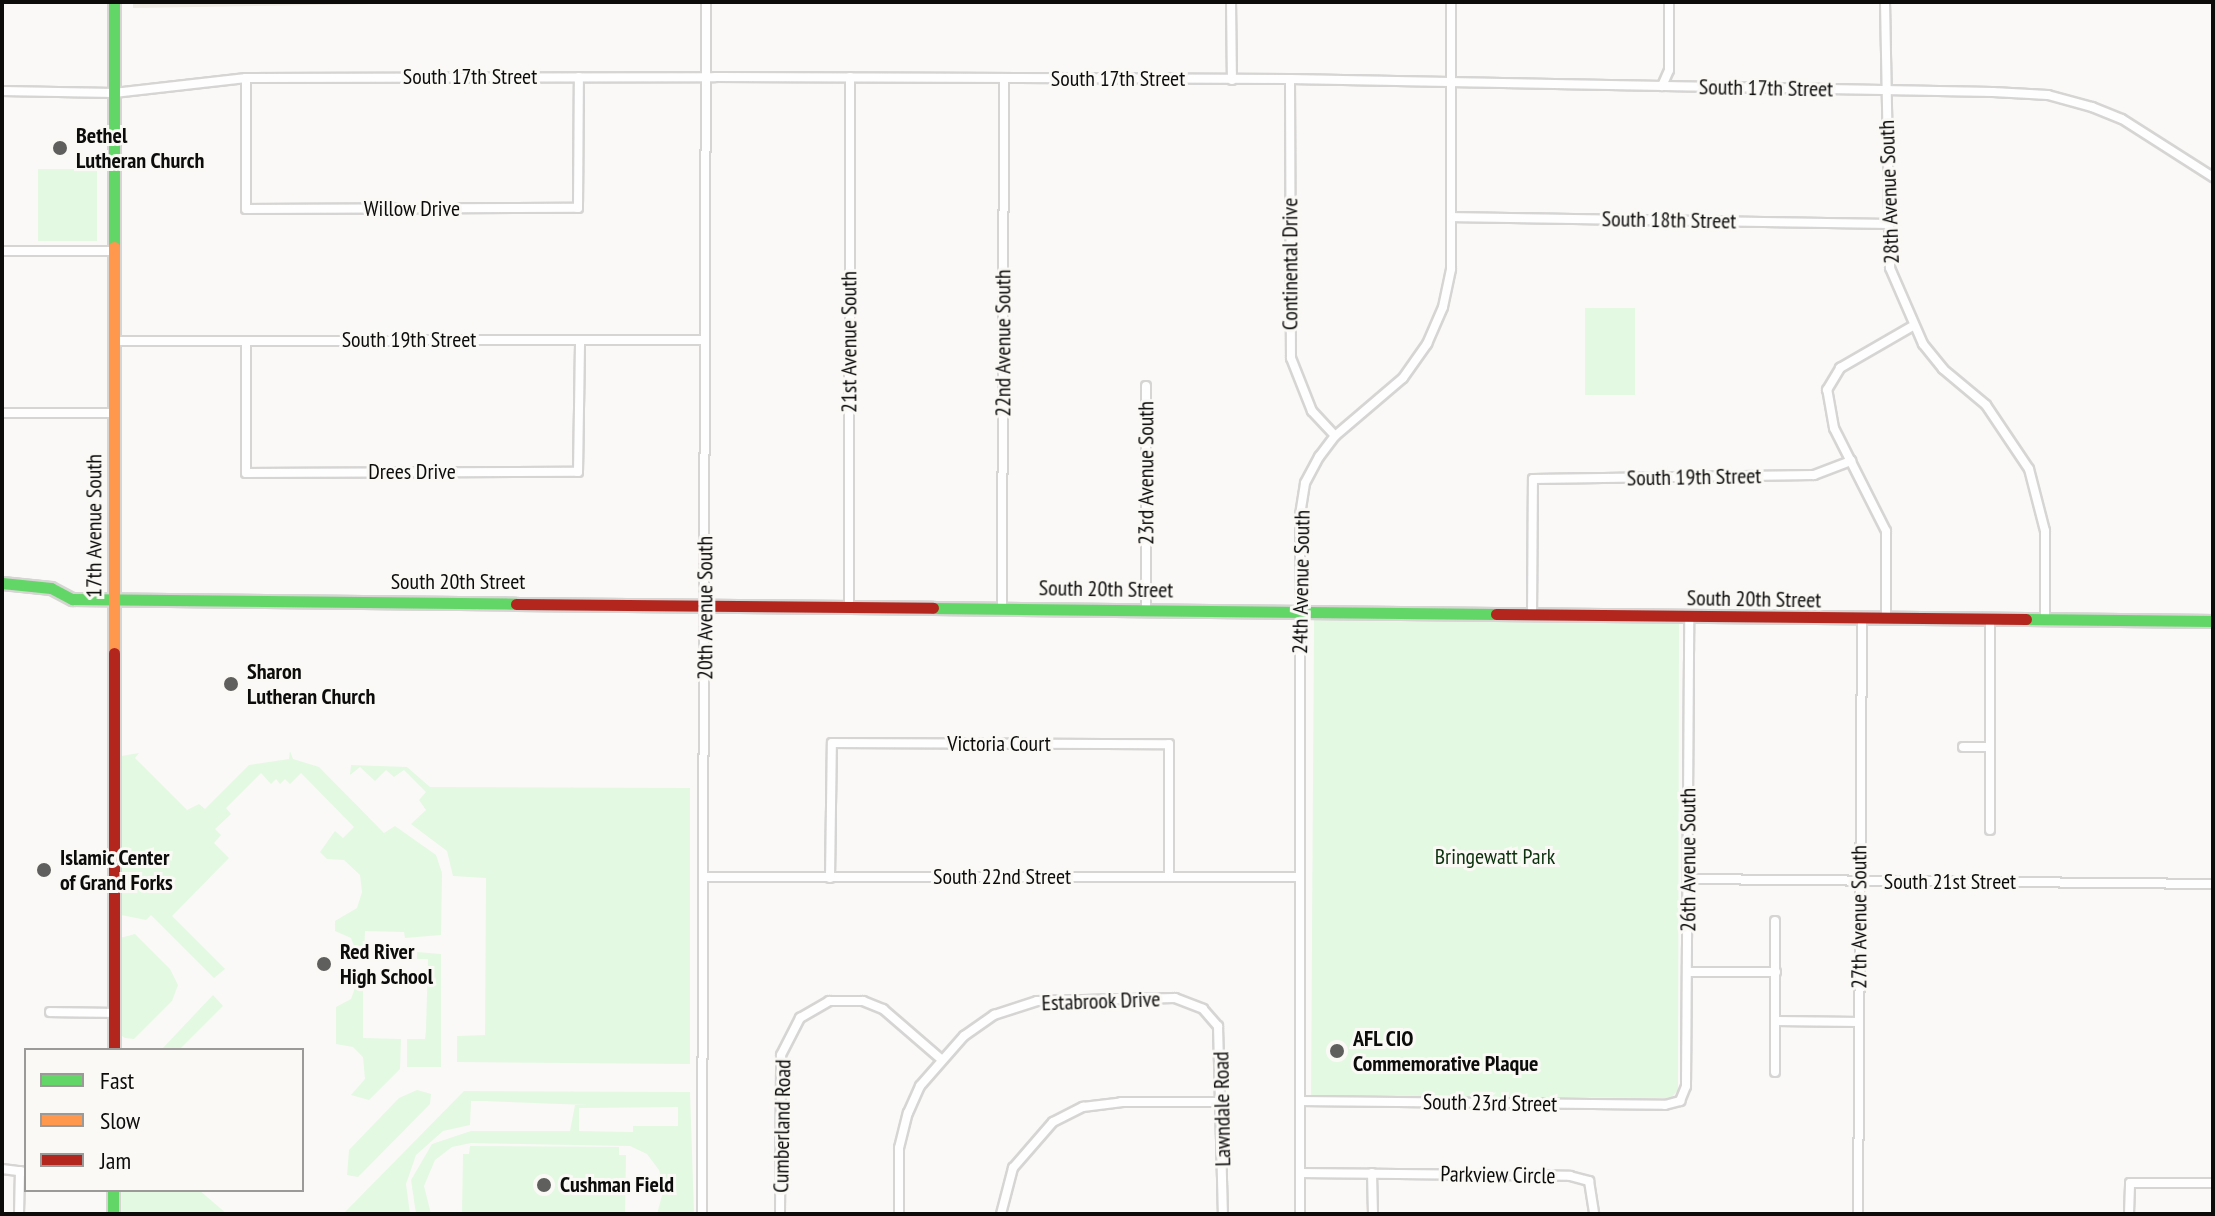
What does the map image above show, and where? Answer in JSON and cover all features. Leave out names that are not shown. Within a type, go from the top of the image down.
[{"type":"street","name":"17th Avenue South","points":[[114,2],[114,1048]]},
{"type":"street","name":"20th Avenue South","points":[[702,1214],[706,2]]},
{"type":"street","points":[[1231,2],[1232,80]]},
{"type":"street","name":"24th Avenue South","points":[[1300,1214],[1299,610],[1305,483],[1335,436],[1403,378],[1427,344],[1443,307],[1451,269],[1451,2]]},
{"type":"street","points":[[1662,86],[1669,70],[1669,2]]},
{"type":"street","name":"28th Avenue South","points":[[1885,2],[1886,224],[1890,268],[1911,327],[1943,369],[2000,422],[2029,469],[2045,531],[2045,620]]},
{"type":"street","name":"Willow Drive","points":[[246,78],[246,209],[578,208],[579,77]]},
{"type":"street","name":"South 17th Street","points":[[2,91],[114,93],[246,78],[850,77],[1290,79],[2048,95],[2122,119],[2213,177]]},
{"type":"street","name":"21st Avenue South","points":[[849,606],[850,77]]},
{"type":"street","name":"22nd Avenue South","points":[[1002,607],[1004,79]]},
{"type":"street","name":"Continental Drive","points":[[1290,79],[1291,358],[1312,411],[1335,436]]},
{"type":"street","name":"South 18th Street","points":[[1451,217],[1886,224]]},
{"type":"street","points":[[2,251],[114,251]]},
{"type":"street","points":[[1886,619],[1886,531],[1827,409],[1832,378],[1840,368],[1911,327]]},
{"type":"street","name":"Drees Drive","points":[[246,341],[246,473],[293,473],[578,472],[580,340]]},
{"type":"street","name":"South 19th Street","points":[[114,341],[704,340]]},
{"type":"street","name":"23rd Avenue South","points":[[1146,386],[1146,609]]},
{"type":"street","points":[[2,413],[114,413]]},
{"type":"street","name":"South 19th Street","points":[[1532,617],[1533,479],[1814,475],[1851,461]]},
{"type":"street","name":"South 20th Street","points":[[2,583],[51,588],[72,599],[114,600],[1299,610],[1532,617],[2213,621]]},
{"type":"street","name":"26th Avenue South","points":[[1680,1101],[1686,1086],[1689,618]]},
{"type":"street","name":"27th Avenue South","points":[[1858,1214],[1862,620]]},
{"type":"street","points":[[1990,620],[1990,830]]},
{"type":"street","name":"Victoria Court","points":[[830,878],[832,743],[1169,744],[1169,876]]},
{"type":"street","points":[[1963,747],[1989,747]]},
{"type":"street","name":"South 22nd Street","points":[[703,877],[1300,877]]},
{"type":"street","name":"South 21st Street","points":[[1687,879],[2213,884]]},
{"type":"street","points":[[1775,921],[1775,1072]]},
{"type":"street","points":[[1687,972],[1776,972]]},
{"type":"street","name":"Estabrook Drive","points":[[899,1214],[899,1148],[908,1113],[920,1086],[942,1060],[994,1015],[1037,1001],[1175,998],[1203,1009]]},
{"type":"street","name":"Cumberland Road","points":[[780,1214],[781,1055],[800,1018],[829,1001],[863,1001],[883,1009],[942,1060]]},
{"type":"street","name":"Lawndale Road","points":[[1203,1009],[1220,1037],[1223,1214]]},
{"type":"street","points":[[50,1012],[114,1013]]},
{"type":"street","points":[[1777,1021],[1859,1022]]},
{"type":"street","name":"South 23rd Street","points":[[1300,1101],[1665,1105],[1680,1101]]},
{"type":"street","points":[[1001,1214],[1013,1168],[1053,1122],[1083,1107],[1121,1102],[1222,1102]]},
{"type":"street","points":[[2,1169],[23,1172],[19,1214]]},
{"type":"street","name":"Parkview Circle","points":[[1300,1173],[1570,1176],[1589,1181],[1594,1214]]},
{"type":"street","points":[[1372,1173],[1373,1214]]},
{"type":"street","points":[[2129,1214],[2130,1183],[2213,1183]]},
{"type":"street","points":[[113,1192],[113,1214]]},
{"type":"shaded area","points":[[133,2],[488,2],[133,8]]},
{"type":"green space","points":[[38,169],[97,169],[97,241],[38,241]]},
{"type":"green space","points":[[1585,308],[1635,308],[1635,395],[1585,395]]},
{"type":"green space","name":"Bringewatt Park","points":[[1314,620],[1679,623],[1678,1090],[1671,1098],[1311,1096]]},
{"type":"green space","points":[[290,751],[293,759],[319,767],[384,833],[395,826],[436,855],[442,873],[441,935],[405,938],[404,932],[365,931],[364,954],[357,954],[351,938],[335,931],[335,921],[357,908],[362,892],[360,875],[344,860],[327,859],[320,852],[335,831],[343,838],[354,827],[301,773],[290,784],[285,779],[280,784],[276,779],[271,784],[261,773],[226,808],[231,814],[215,829],[221,835],[214,843],[229,858],[172,916],[225,969],[214,978],[151,915],[146,920],[121,915],[121,756],[139,753],[135,758],[187,810],[199,804],[205,809],[249,765],[289,759]]},
{"type":"green space","points":[[351,765],[407,767],[430,787],[690,788],[690,1064],[457,1062],[457,1036],[485,1035],[486,878],[453,876],[447,851],[411,824],[426,810],[419,800],[426,792],[404,770],[394,777],[386,770],[375,781],[360,767],[350,775]]},
{"type":"green space","points":[[135,934],[170,969],[178,985],[172,1001],[134,1039],[120,1035],[120,938]]},
{"type":"green space","points":[[417,952],[441,954],[441,1067],[407,1067],[407,1039],[425,1039],[426,1030],[428,959],[417,959]]},
{"type":"green space","points":[[357,982],[363,982],[363,1038],[401,1039],[400,1069],[369,1100],[351,1095],[365,1079],[363,1057],[353,1047],[336,1044],[336,1007],[351,999]]},
{"type":"green space","points":[[213,995],[223,1006],[181,1048],[163,1048]]},
{"type":"green space","points":[[417,1090],[431,1094],[430,1104],[358,1177],[347,1175],[349,1150],[399,1098]]},
{"type":"green space","points":[[464,1091],[690,1092],[694,1214],[657,1214],[664,1188],[659,1170],[647,1154],[630,1146],[471,1143],[452,1147],[435,1160],[424,1186],[431,1214],[416,1214],[411,1180],[432,1144],[471,1131],[570,1131],[575,1105],[587,1105],[471,1101],[470,1125],[443,1131],[416,1155],[406,1184],[410,1214],[343,1214]],"holes":[[[678,1107],[678,1126],[633,1126],[633,1132],[579,1131],[579,1108]]]},
{"type":"green space","name":"Cushman Field","points":[[470,1146],[619,1147],[619,1155],[626,1155],[625,1214],[462,1214],[463,1154],[469,1154]]},
{"type":"green space","points":[[120,1192],[201,1192],[227,1214],[120,1214]]},
{"type":"traffic: fast","points":[[114,2],[114,247]]},
{"type":"traffic: fast","points":[[2,583],[51,588],[72,599],[516,604]]},
{"type":"traffic: fast","points":[[933,608],[1496,614]]},
{"type":"traffic: fast","points":[[2026,619],[2213,621]]},
{"type":"traffic: fast","points":[[113,1192],[113,1214]]},
{"type":"traffic: slow","points":[[114,247],[114,653]]},
{"type":"traffic: jam","points":[[516,604],[933,608]]},
{"type":"traffic: jam","points":[[1496,614],[2026,619]]},
{"type":"traffic: jam","points":[[114,653],[114,1048]]},
{"type":"place","name":"Bethel Lutheran Church","points":[[60,148]]},
{"type":"place","name":"Sharon Lutheran Church","points":[[231,684]]},
{"type":"place","name":"Islamic Center of Grand Forks","points":[[44,870]]},
{"type":"place","name":"Red River High School","points":[[324,964]]},
{"type":"place","name":"AFL CIO Commemorative Plaque","points":[[1337,1051]]},
{"type":"place","name":"Cushman Field","points":[[544,1185]]}]
